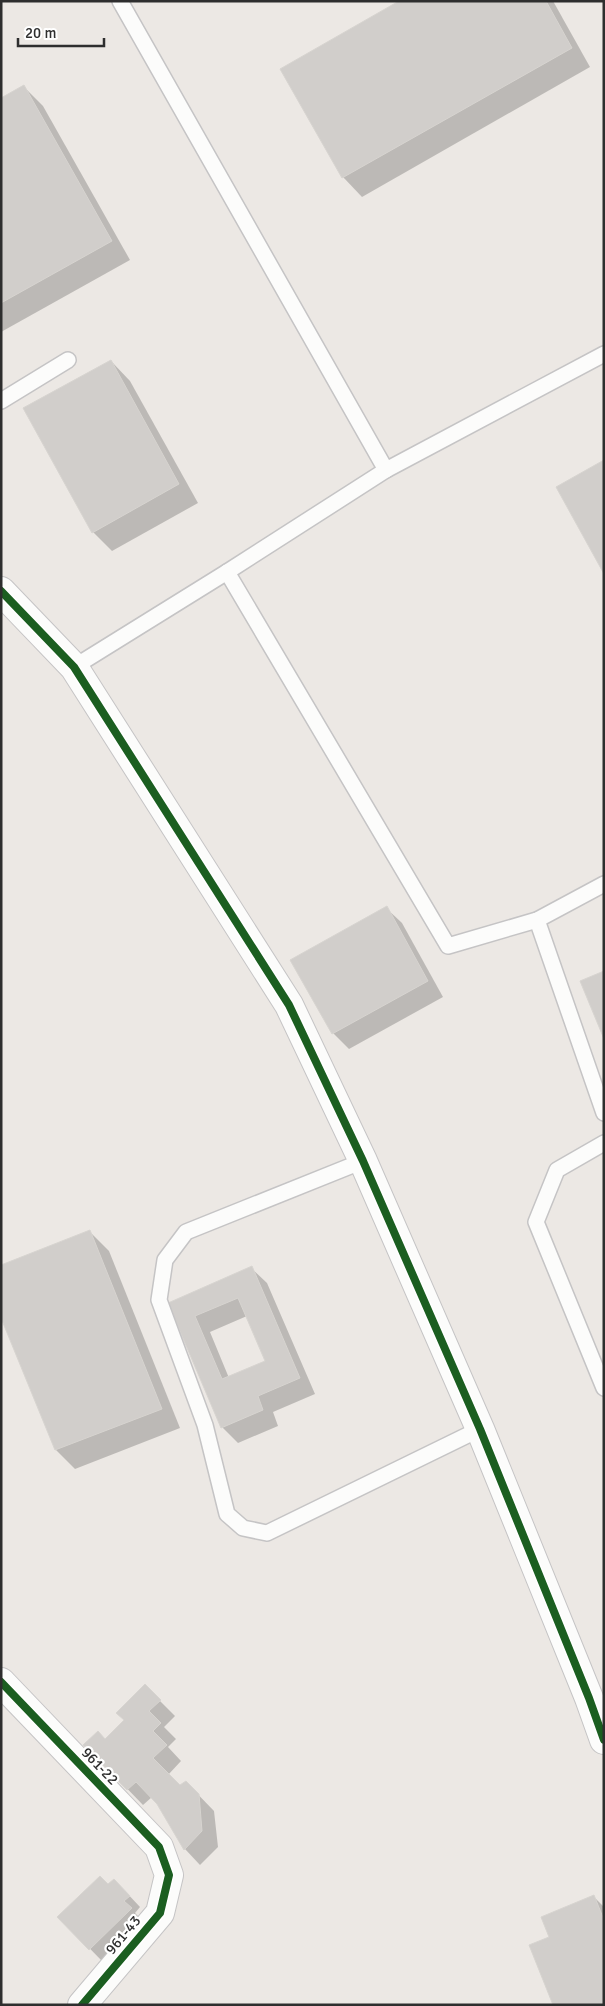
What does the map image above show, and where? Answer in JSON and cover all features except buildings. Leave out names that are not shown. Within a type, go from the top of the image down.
[{"type":"street","points":[[1,591],[74,667],[289,1005],[363,1161],[597,1695],[604,1740]]},
{"type":"street","name":"961-22","points":[[1,1682],[159,1847],[169,1875]]},
{"type":"street","name":"961-43","points":[[82,2005],[160,1913],[169,1875]]},
{"type":"lane","points":[[120,1],[386,470]]},
{"type":"lane","points":[[74,667],[386,470],[604,354]]},
{"type":"lane","points":[[1,402],[68,360]]},
{"type":"lane","points":[[227,572],[448,946],[537,920],[604,884]]},
{"type":"lane","points":[[537,920],[604,1113]]},
{"type":"lane","points":[[604,1143],[557,1170],[536,1222],[604,1388]]},
{"type":"lane","points":[[363,1161],[186,1232],[165,1260],[159,1300],[205,1425],[228,1514],[243,1528],[267,1533],[480,1429]]},
{"type":"cycle path","points":[[1,591],[74,667],[289,1005],[363,1161],[480,1429],[589,1698],[604,1740]]},
{"type":"cycle path","points":[[1,1682],[159,1847],[169,1875],[160,1913],[82,2005]]}]
